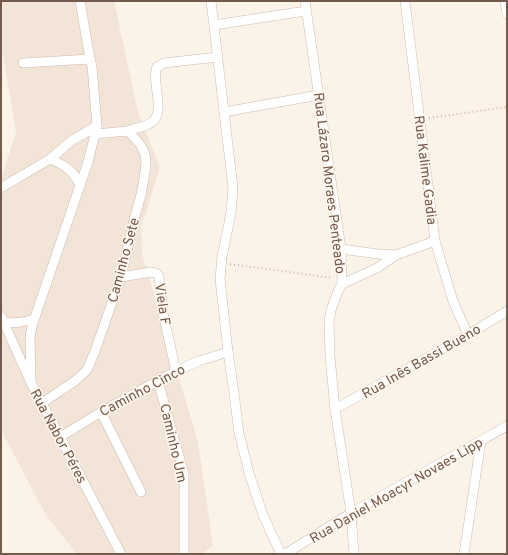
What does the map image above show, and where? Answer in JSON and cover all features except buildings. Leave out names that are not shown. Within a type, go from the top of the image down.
[{"type":"street","points":[[31,383],[30,337],[34,319],[88,162],[96,130],[92,66],[80,1]]},
{"type":"street","points":[[211,1],[233,188],[231,213],[221,263],[220,279],[228,352],[239,433],[249,473],[263,515],[281,554]]},
{"type":"street","name":"Rua Lázaro Moraes Penteado","points":[[305,1],[341,249],[342,282],[331,310],[329,323],[330,356],[335,409],[351,513],[354,554]]},
{"type":"street","name":"Rua Kalime Gadia","points":[[405,1],[435,241],[454,301],[468,335]]},
{"type":"street","points":[[505,1],[507,14]]},
{"type":"street","points":[[214,25],[306,11]]},
{"type":"street","points":[[1,188],[50,159],[71,141],[96,130],[128,130],[151,124],[156,119],[158,113],[155,75],[157,66],[164,63],[218,57]]},
{"type":"street","points":[[23,63],[90,59]]},
{"type":"street","points":[[224,112],[319,95]]},
{"type":"street","name":"Caminho Sete","points":[[42,403],[75,381],[87,370],[121,277],[141,195],[146,162],[145,154],[140,144],[128,130]]},
{"type":"street","points":[[50,159],[64,165],[75,175],[80,185]]},
{"type":"street","points":[[342,282],[377,268],[396,255],[435,241]]},
{"type":"street","points":[[341,249],[396,255]]},
{"type":"street","name":"Viela F","points":[[121,277],[151,272],[156,273],[159,276],[163,313],[176,371]]},
{"type":"street","name":"Rua Inês Bassi Bueno","points":[[335,409],[468,335],[507,311]]},
{"type":"street","points":[[2,319],[11,323],[19,323],[34,319]]},
{"type":"street","name":"Rua Nabor Péres","points":[[2,319],[31,383],[120,554]]},
{"type":"street","name":"Caminho Cinco","points":[[60,437],[101,412],[176,371],[228,352]]},
{"type":"street","name":"Caminho Um","points":[[158,381],[184,474],[184,554]]},
{"type":"street","points":[[101,412],[141,492]]},
{"type":"street","name":"Rua Daniel Moacyr Novaes Lipp","points":[[285,554],[351,513],[481,442],[507,426]]},
{"type":"street","points":[[464,554],[481,442]]},
{"type":"path","points":[[420,119],[507,107]]},
{"type":"path","points":[[221,263],[342,282]]},
{"type":"shaded area","points":[[1,1],[114,1],[138,113],[160,168],[141,227],[142,254],[198,442],[213,546],[201,554],[77,554],[46,515],[1,430],[1,179],[16,132],[1,42]]}]
